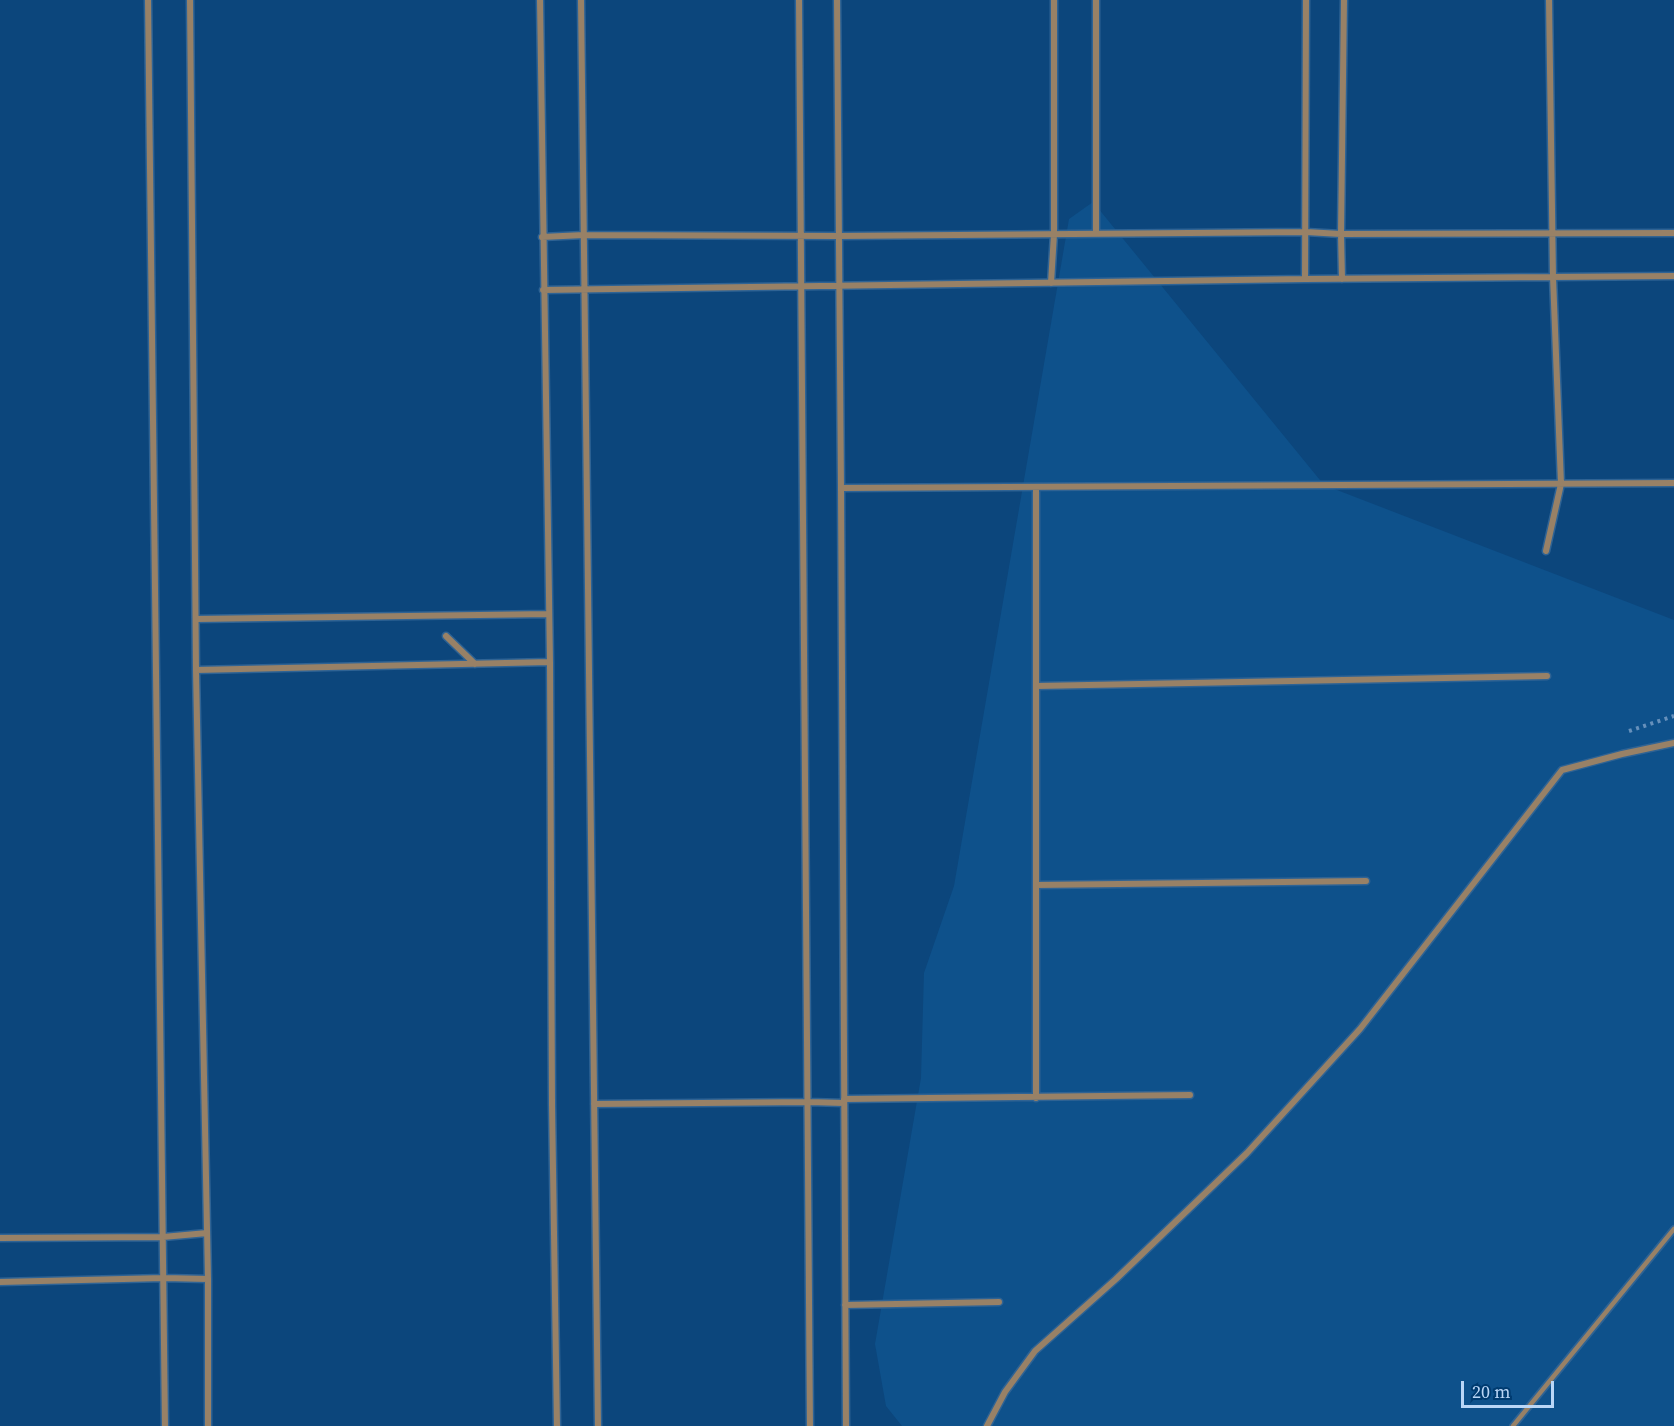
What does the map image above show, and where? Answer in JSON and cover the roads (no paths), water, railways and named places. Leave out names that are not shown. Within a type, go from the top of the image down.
[{"type":"street","points":[[148,0],[165,1426]]},
{"type":"street","points":[[190,0],[196,670],[208,1279],[208,1426]]},
{"type":"street","points":[[540,0],[550,662],[552,1092],[557,1426]]},
{"type":"street","points":[[581,0],[598,1426]]},
{"type":"street","points":[[799,0],[810,1426]]},
{"type":"street","points":[[837,0],[846,1426]]},
{"type":"street","points":[[1051,283],[1054,234],[1054,0]]},
{"type":"street","points":[[1096,0],[1096,234]]},
{"type":"street","points":[[1305,279],[1306,0]]},
{"type":"street","points":[[1342,279],[1344,0]]},
{"type":"street","points":[[1546,551],[1561,484],[1553,278],[1549,0]]},
{"type":"street","points":[[542,237],[1306,232],[1341,234],[1674,233]]},
{"type":"street","points":[[543,290],[1674,276]]},
{"type":"street","points":[[841,488],[1674,483]]},
{"type":"street","points":[[1036,487],[1036,1098]]},
{"type":"street","points":[[196,619],[549,614]]},
{"type":"street","points":[[446,636],[475,664]]},
{"type":"street","points":[[196,670],[550,662]]},
{"type":"street","points":[[1036,686],[1547,676]]},
{"type":"street","points":[[987,1426],[1005,1392],[1035,1351],[1116,1279],[1247,1153],[1360,1029],[1562,770],[1674,743]]},
{"type":"street","points":[[1036,885],[1366,881]]},
{"type":"street","points":[[594,1104],[1190,1095]]},
{"type":"street","points":[[0,1238],[163,1237],[207,1233]]},
{"type":"street","points":[[0,1282],[208,1279]]},
{"type":"street","points":[[845,1305],[999,1302]]},
{"type":"lane","points":[[1513,1426],[1674,1229]]}]
